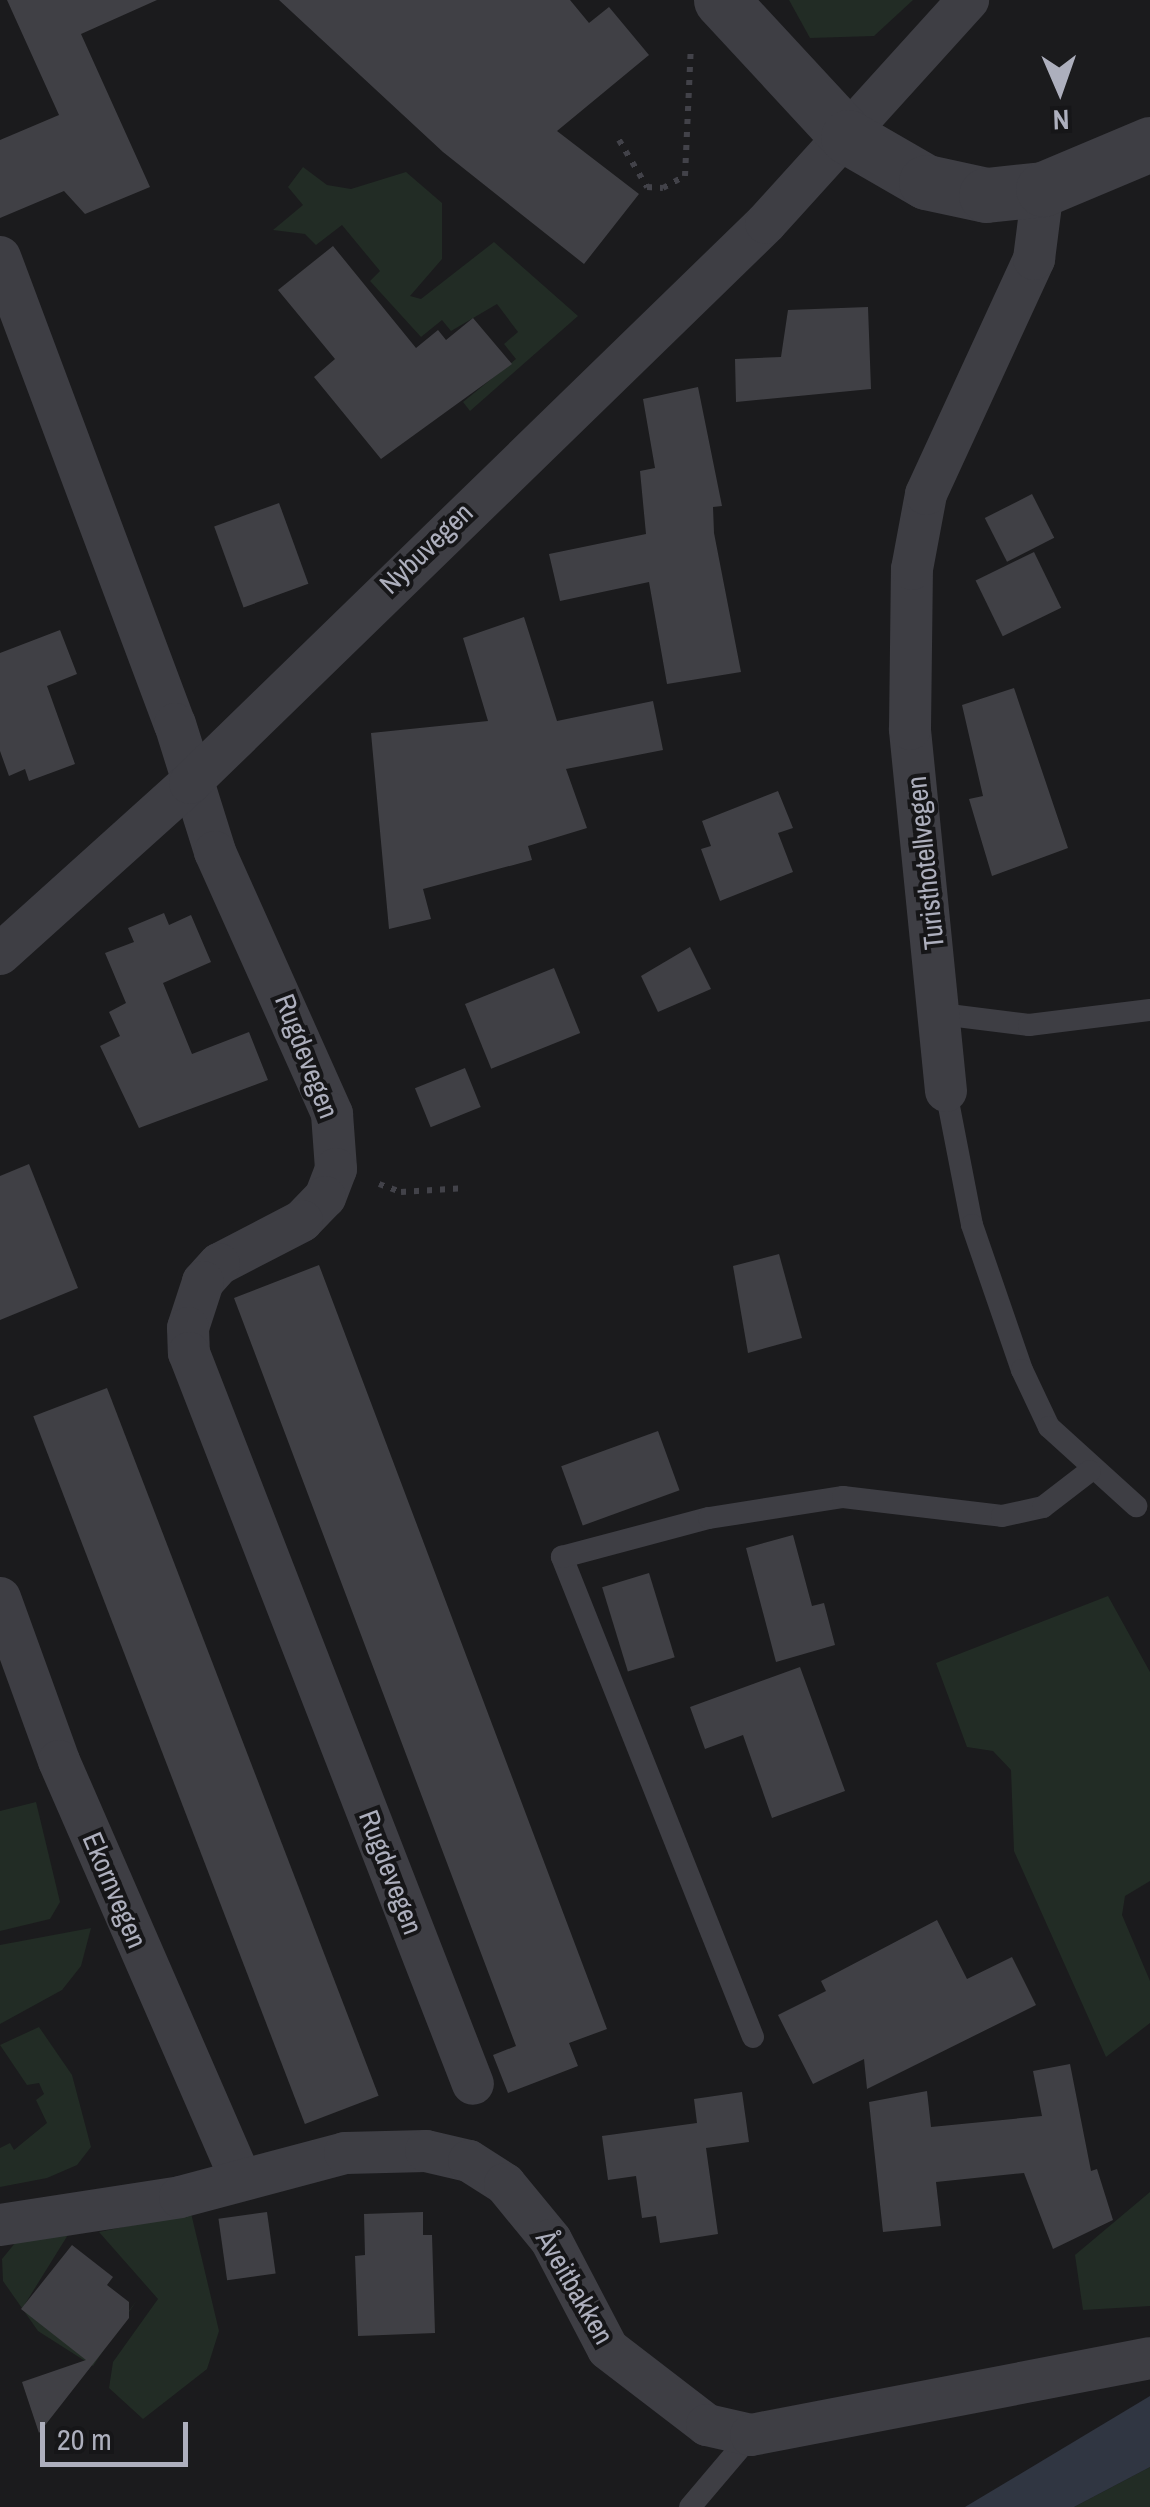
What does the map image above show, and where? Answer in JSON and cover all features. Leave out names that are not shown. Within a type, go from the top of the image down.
[{"type":"street","name":"Nybuvegen","points":[[0,954],[190,783],[848,136],[968,0]]},
{"type":"street","points":[[707,15],[848,136],[926,182],[986,194],[1043,189],[1150,144]]},
{"type":"street","name":"Turisthotellvegen","points":[[946,1091],[910,730],[916,541],[956,423],[1034,259],[1043,189]]},
{"type":"street","name":"Rugdevegen","points":[[0,257],[176,724],[190,783],[332,1114],[336,1168],[302,1221],[219,1264],[204,1282],[188,1328],[189,1353],[472,2084]]},
{"type":"street","name":"Ekornvegen","points":[[0,1598],[59,1761],[240,2178]]},
{"type":"street","name":"Åveitbakken","points":[[0,2224],[180,2197],[240,2178],[375,2148],[469,2161],[528,2207],[608,2349],[644,2384],[707,2425],[752,2435],[1150,2358]]},
{"type":"lane","points":[[941,1014],[1029,1025],[1150,1010]]},
{"type":"lane","name":"Turisthotellvegen","points":[[946,1091],[996,1306],[1049,1427],[1090,1471],[1136,1506]]},
{"type":"lane","points":[[753,2037],[562,1558],[709,1518],[843,1497],[1002,1516],[1042,1507],[1090,1471]]},
{"type":"lane","points":[[690,2507],[752,2435]]},
{"type":"path","points":[[619,140],[647,186],[663,188],[685,176],[707,15]]},
{"type":"path","points":[[336,1168],[400,1192],[466,1188]]},
{"type":"shaded area","points":[[789,0],[913,0],[874,36],[810,38]]},
{"type":"shaded area","points":[[303,167],[327,185],[351,189],[406,172],[442,203],[442,259],[410,296],[421,299],[494,242],[578,316],[470,411],[463,402],[516,359],[504,344],[518,332],[497,304],[451,331],[442,320],[421,337],[370,281],[380,271],[342,225],[316,245],[305,234],[273,230],[303,205],[288,187]]},
{"type":"shaded area","points":[[1108,1596],[1150,1672],[1150,1881],[1125,1896],[1122,1915],[1150,1981],[1150,2023],[1106,2057],[1014,1851],[1011,1770],[993,1751],[967,1747],[936,1663]]},
{"type":"shaded area","points":[[36,1802],[60,1902],[50,1919],[0,1931],[0,1811]]},
{"type":"shaded area","points":[[91,1928],[81,1966],[62,1990],[0,2024],[0,1945]]},
{"type":"shaded area","points":[[39,2027],[72,2075],[91,2147],[77,2165],[47,2178],[0,2187],[0,2148],[10,2143],[14,2150],[47,2123],[36,2100],[44,2094],[39,2083],[27,2085],[0,2045]]},
{"type":"shaded area","points":[[1150,2192],[1150,2306],[1083,2310],[1075,2255]]},
{"type":"shaded area","points":[[191,2213],[219,2331],[207,2369],[143,2419],[109,2388],[113,2362],[158,2299],[99,2232]]},
{"type":"shaded area","points":[[71,2230],[25,2304],[96,2355],[137,2300],[93,2366],[38,2331],[3,2281],[2,2259],[20,2237]]},
{"type":"shaded area","points":[[1150,2467],[1150,2507],[1074,2507]]},
{"type":"water","points":[[1150,2396],[1150,2467],[1074,2507],[965,2507]]},
{"type":"building","points":[[7,0],[157,0],[81,34],[150,187],[85,214],[64,191],[0,218],[0,140],[59,115]]},
{"type":"building","points":[[279,0],[570,0],[589,23],[609,7],[649,55],[557,131],[639,194],[584,264],[443,152]]},
{"type":"building","points":[[333,246],[416,348],[438,330],[446,340],[473,318],[512,364],[381,459],[314,377],[335,359],[278,290]]},
{"type":"building","points":[[868,307],[871,389],[736,402],[735,359],[781,357],[788,310]]},
{"type":"building","points":[[698,387],[722,506],[713,507],[714,533],[741,672],[667,684],[649,582],[560,601],[549,554],[646,534],[640,471],[655,468],[643,399]]},
{"type":"building","points":[[1032,494],[1054,538],[1007,562],[985,518]]},
{"type":"building","points":[[279,503],[308,584],[244,607],[214,527]]},
{"type":"building","points":[[1034,552],[1061,608],[1003,636],[976,580]]},
{"type":"building","points":[[524,617],[557,721],[653,701],[663,750],[566,769],[587,828],[528,846],[532,860],[423,889],[431,919],[389,929],[371,733],[488,721],[463,638]]},
{"type":"building","points":[[60,630],[77,674],[47,686],[75,764],[29,781],[25,769],[9,776],[0,751],[0,653]]},
{"type":"building","points":[[1014,688],[1068,848],[992,876],[969,799],[983,796],[962,705]]},
{"type":"building","points":[[778,791],[793,828],[778,833],[793,872],[720,901],[701,849],[711,846],[702,821]]},
{"type":"building","points":[[164,913],[169,925],[191,915],[211,962],[163,983],[192,1054],[249,1032],[268,1080],[139,1128],[100,1046],[120,1036],[109,1012],[126,1003],[105,953],[134,942],[128,928]]},
{"type":"building","points":[[690,947],[711,989],[658,1012],[641,976]]},
{"type":"building","points":[[554,968],[580,1033],[491,1069],[465,1004]]},
{"type":"building","points":[[465,1068],[481,1107],[431,1127],[415,1088]]},
{"type":"building","points":[[29,1164],[78,1288],[0,1320],[0,1176]]},
{"type":"building","points":[[779,1254],[802,1338],[748,1353],[733,1266]]},
{"type":"building","points":[[319,1265],[607,2029],[569,2043],[578,2066],[508,2093],[493,2055],[516,2046],[234,1298]]},
{"type":"building","points":[[107,1388],[379,2096],[305,2124],[33,1416]]},
{"type":"building","points":[[658,1431],[680,1490],[583,1525],[561,1466]]},
{"type":"building","points":[[793,1535],[812,1606],[824,1603],[835,1645],[776,1662],[746,1548]]},
{"type":"building","points":[[649,1573],[675,1657],[628,1671],[602,1587]]},
{"type":"building","points":[[800,1667],[845,1791],[772,1818],[743,1735],[705,1749],[690,1707]]},
{"type":"building","points":[[937,1920],[967,1979],[1012,1957],[1036,2005],[867,2089],[864,2059],[813,2084],[778,2015],[826,1991],[821,1981]]},
{"type":"building","points":[[1070,2064],[1091,2171],[1097,2169],[1113,2220],[1053,2249],[1024,2173],[936,2182],[941,2226],[883,2232],[869,2102],[927,2091],[931,2127],[1042,2116],[1033,2071]]},
{"type":"building","points":[[742,2092],[749,2142],[706,2148],[718,2234],[660,2243],[656,2216],[642,2218],[636,2176],[608,2180],[602,2136],[697,2123],[694,2099]]},
{"type":"building","points":[[267,2212],[276,2273],[227,2280],[218,2219]]},
{"type":"building","points":[[423,2212],[423,2235],[432,2235],[435,2333],[358,2336],[355,2256],[365,2255],[364,2214]]},
{"type":"building","points":[[72,2245],[113,2277],[107,2285],[129,2302],[129,2318],[39,2433],[22,2382],[86,2360],[21,2309]]}]
